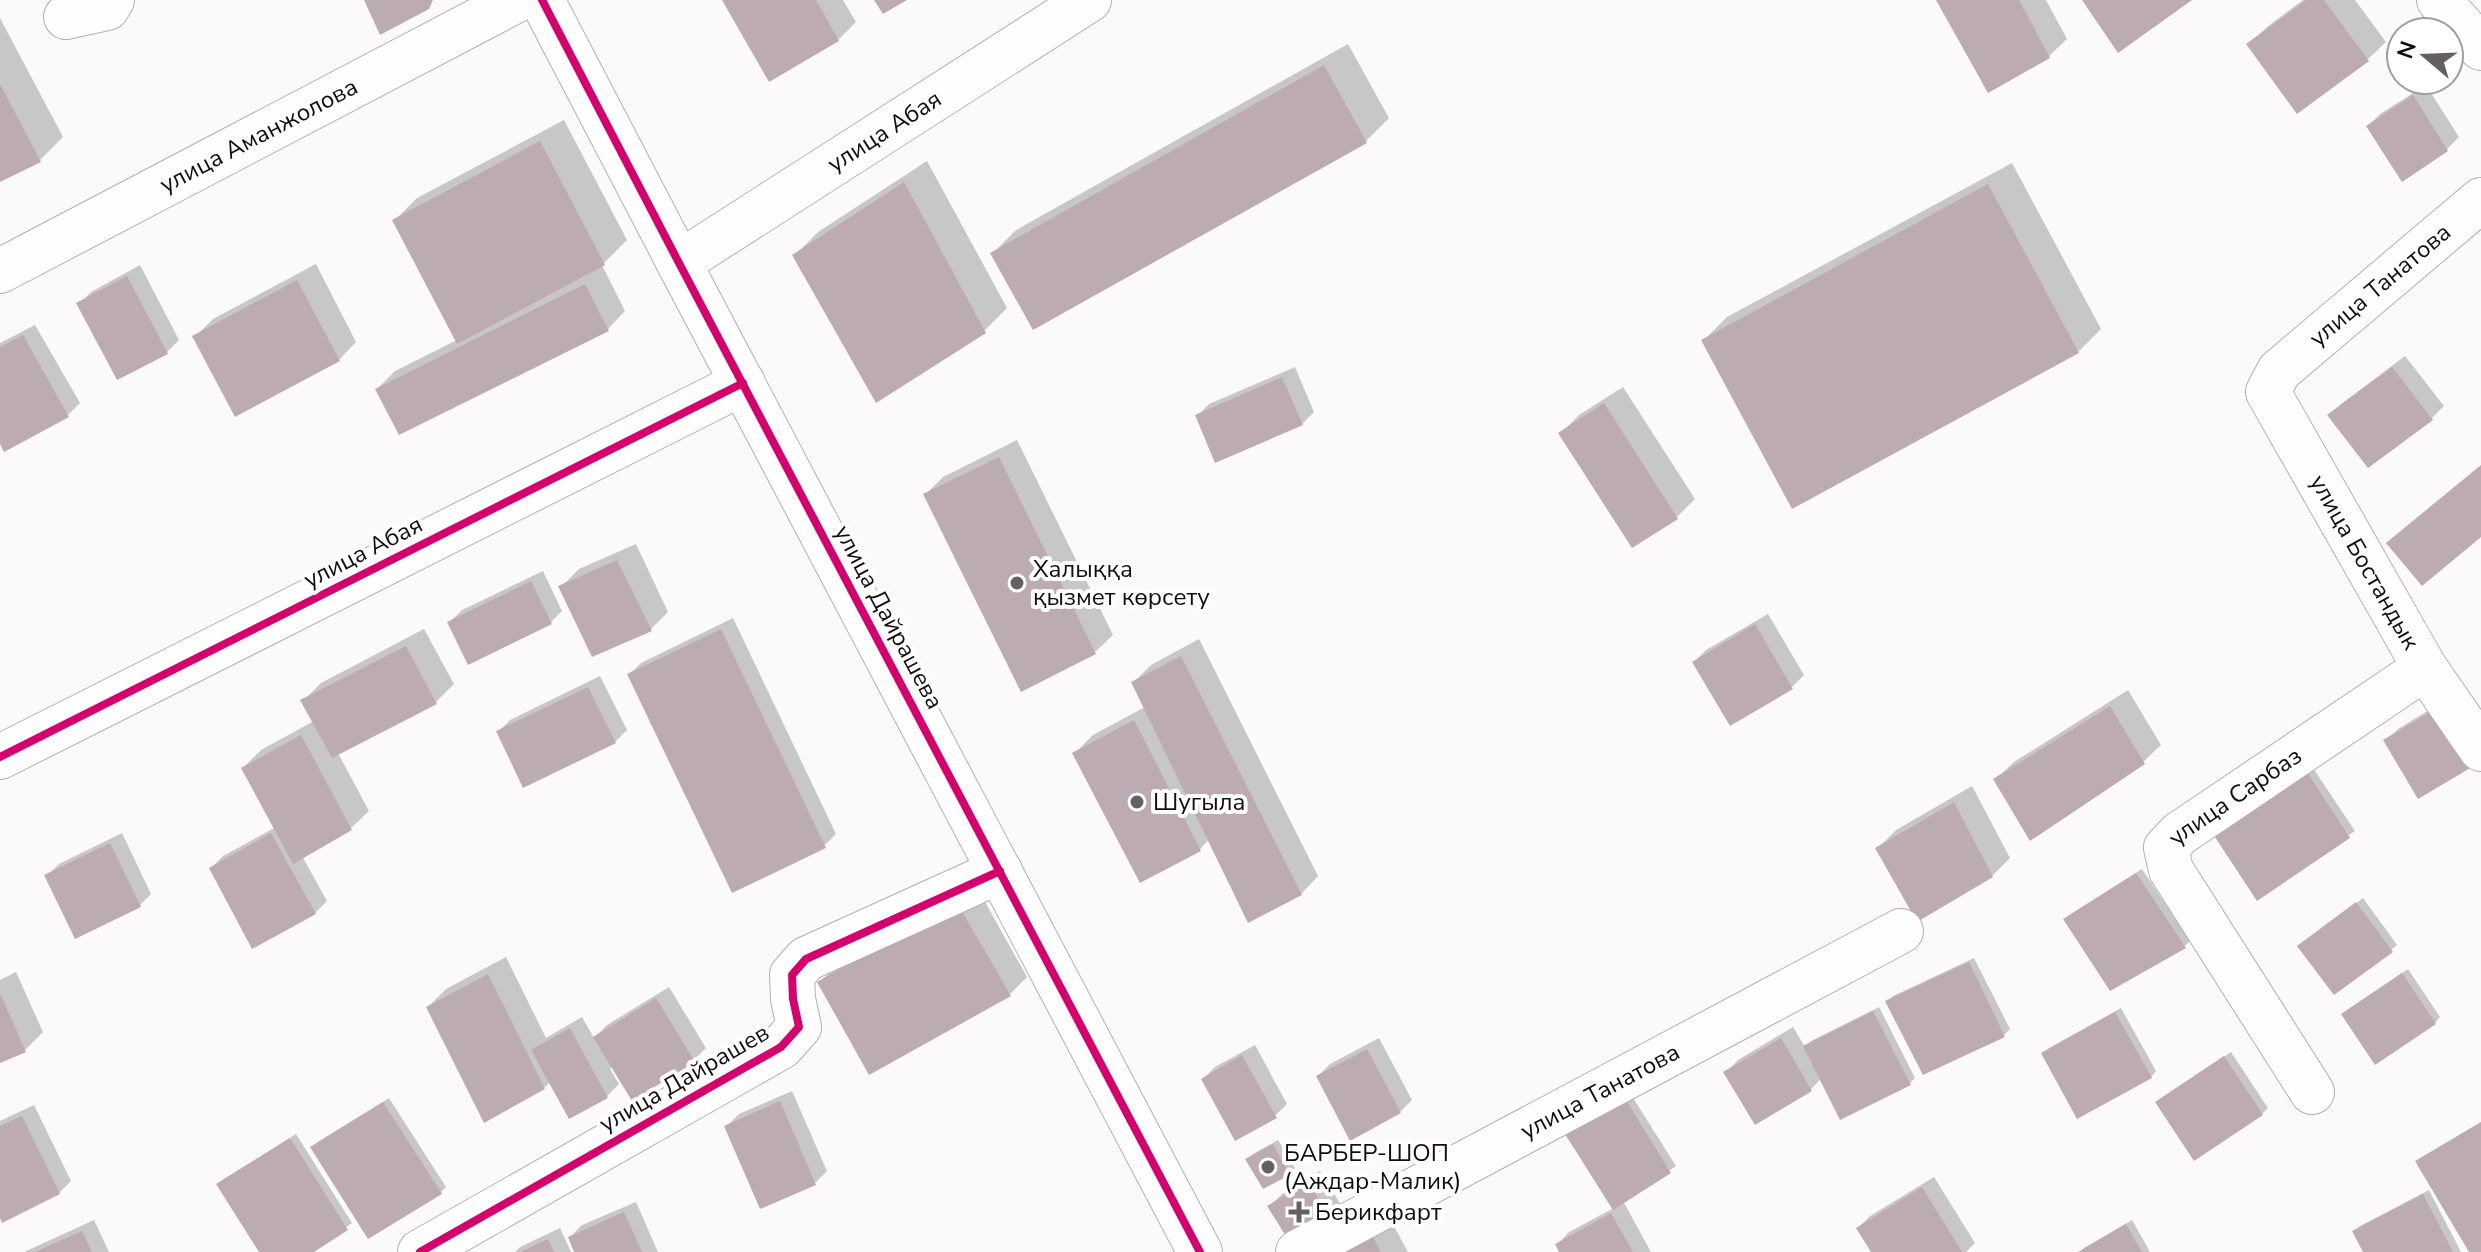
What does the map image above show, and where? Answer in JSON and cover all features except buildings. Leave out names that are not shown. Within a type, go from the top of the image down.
[{"type":"street","points":[[66,17],[107,8],[112,0]]},
{"type":"street","name":"улица Аманжолова","points":[[0,271],[517,0]]},
{"type":"street","name":"улица Дайрашева","points":[[542,0],[1200,1252]]},
{"type":"street","name":"улица Абая","points":[[679,263],[1089,0]]},
{"type":"street","points":[[2439,0],[2481,48]]},
{"type":"street","name":"улица Танатова","points":[[2279,371],[2481,200]]},
{"type":"street","name":"улица Бостандык","points":[[2279,371],[2268,392],[2425,668],[2481,749]]},
{"type":"street","name":"улица Абая","points":[[0,757],[743,383]]},
{"type":"street","name":"улица Сарбаз","points":[[2312,1092],[2171,870],[2166,848],[2179,834],[2425,668]]},
{"type":"street","name":"улица Дайрашев","points":[[420,1252],[781,1047],[799,1027],[792,975],[806,959],[1000,871]]},
{"type":"street","name":"улица Танатова","points":[[1298,1252],[1901,931]]},
{"type":"cycle path","points":[[542,0],[1200,1252]]},
{"type":"cycle path","points":[[0,757],[743,383]]},
{"type":"cycle path","points":[[420,1252],[781,1047],[799,1027],[792,975],[806,959],[1000,871]]},
{"type":"place","name":"Халыққа қызмет көрсету","points":[[1017,583]]},
{"type":"place","name":"Шугыла","points":[[1137,802]]},
{"type":"place","name":"БАРБЕР-ШОП (Аждар-Малик)","points":[[1268,1167]]},
{"type":"place","name":"Берикфарт","points":[[1299,1212]]}]
